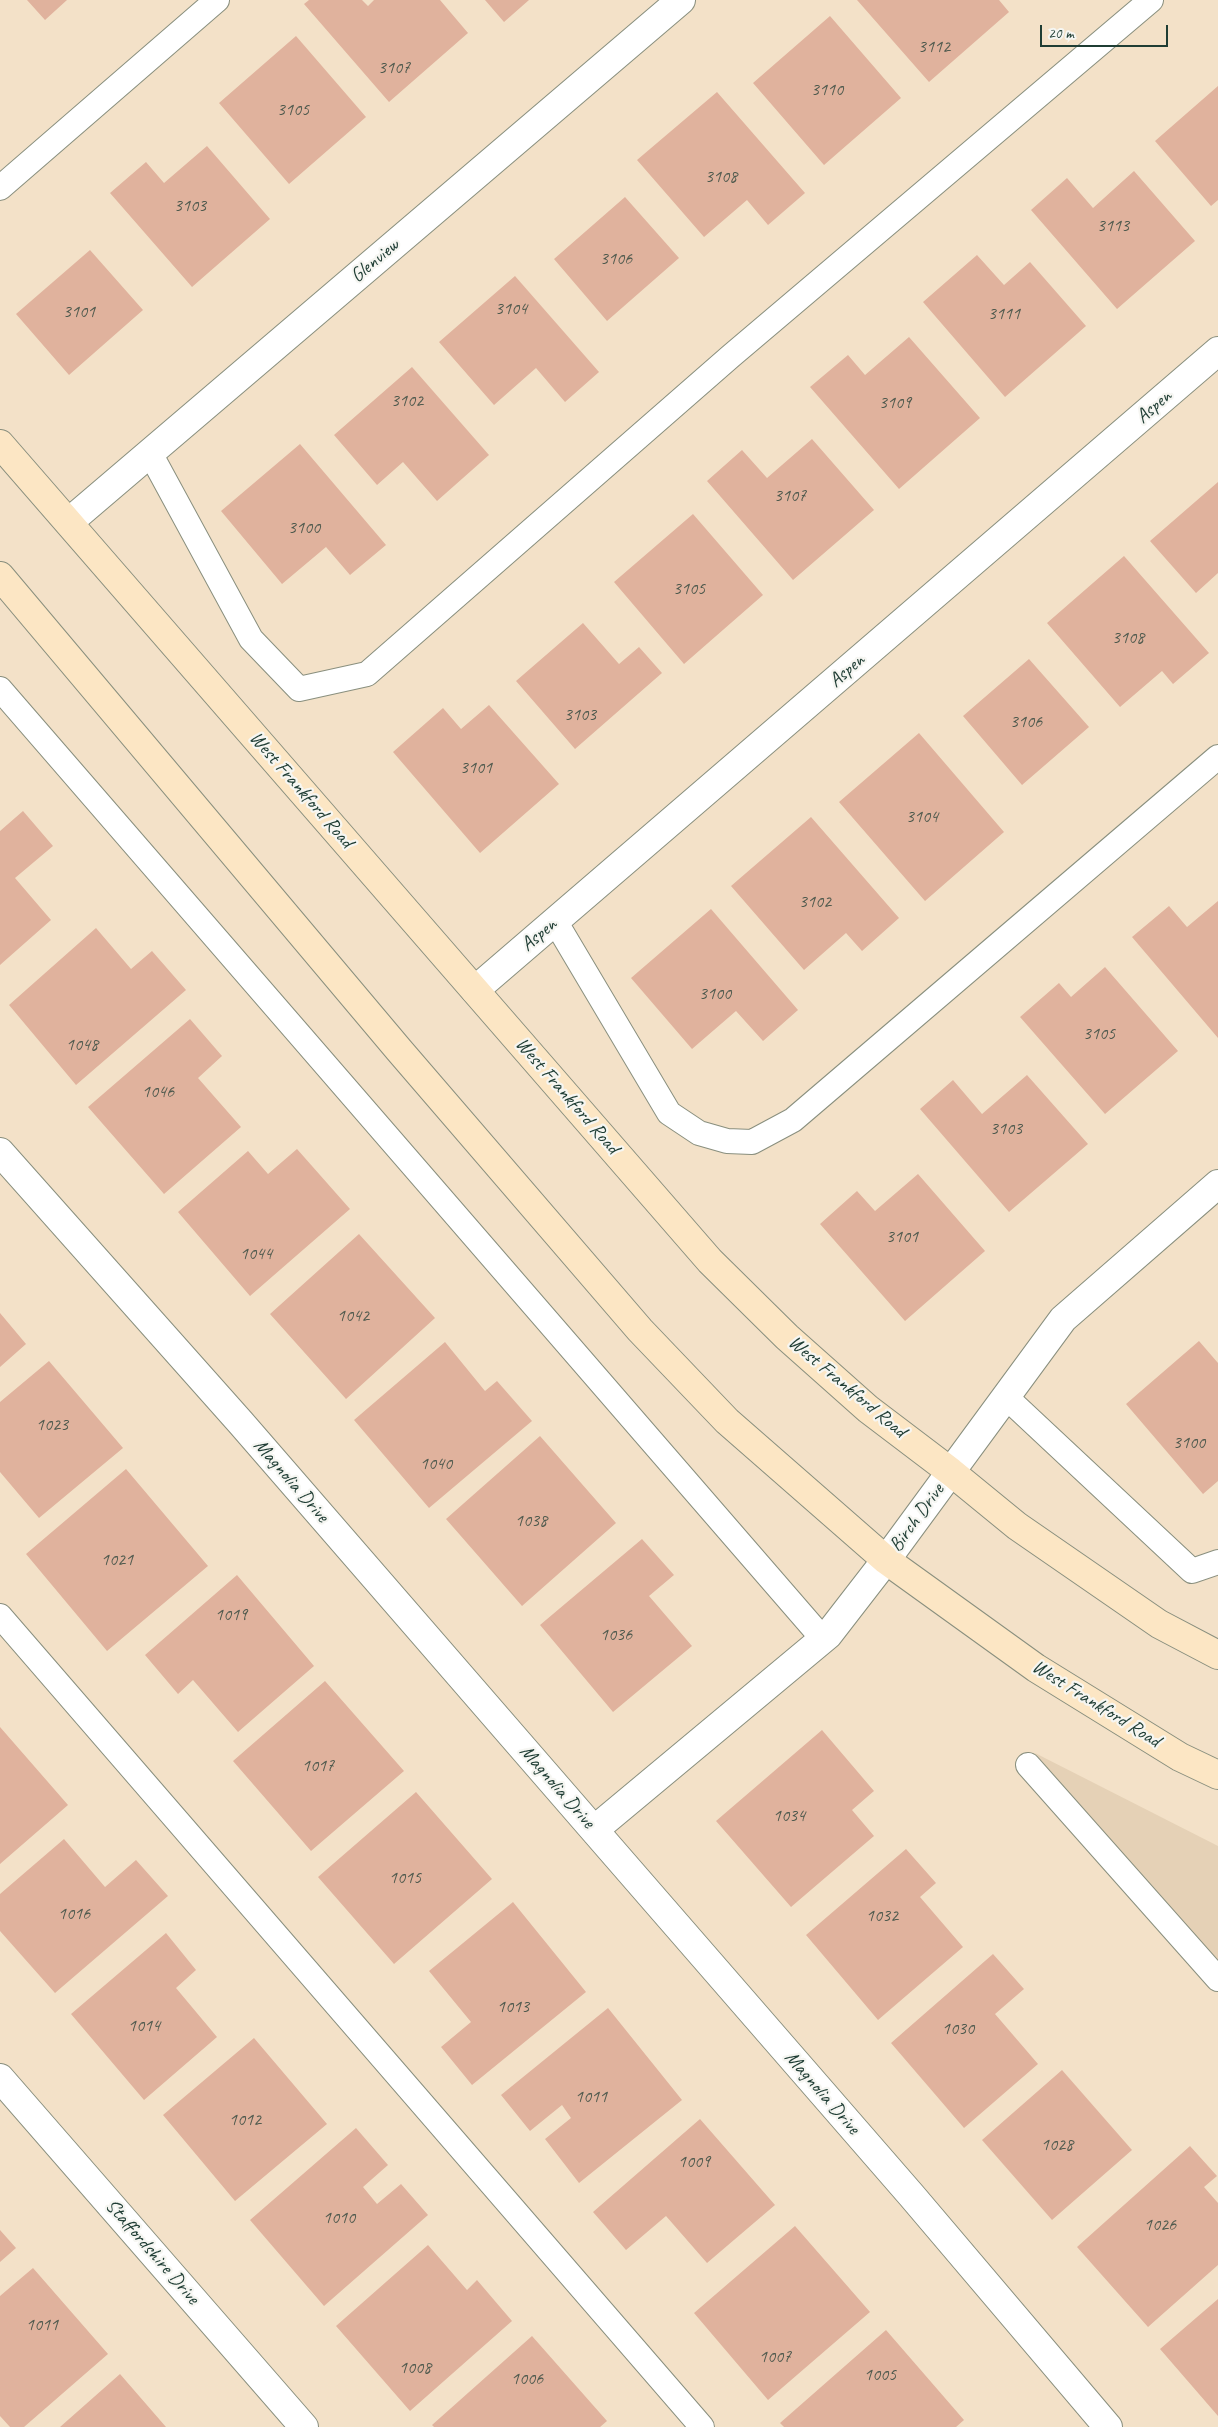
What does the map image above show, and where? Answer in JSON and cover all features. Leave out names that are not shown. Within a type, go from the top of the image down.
[{"type":"main road","name":"West Frankford Road","points":[[0,444],[710,1261],[787,1337],[868,1409],[951,1472],[1017,1526],[1159,1624],[1218,1655]]},
{"type":"main road","name":"West Frankford Road","points":[[0,576],[392,1042],[640,1330],[727,1421],[886,1560],[1036,1668],[1180,1757],[1218,1775]]},
{"type":"street","name":"Glenview","points":[[69,522],[681,0]]},
{"type":"street","name":"Aspen","points":[[475,990],[1218,351]]},
{"type":"street","name":"Magnolia Drive","points":[[0,1152],[241,1423],[912,2196],[1108,2427]]},
{"type":"street","name":"Birch Drive","points":[[594,1830],[823,1639],[886,1560],[1063,1319],[1218,1184]]},
{"type":"street","name":"Staffordshire Drive","points":[[0,2078],[304,2427]]},
{"type":"lane","points":[[0,188],[217,0]]},
{"type":"lane","points":[[150,453],[250,639],[299,689],[367,674],[731,356],[1151,0]]},
{"type":"lane","points":[[0,689],[823,1639]]},
{"type":"lane","points":[[555,921],[669,1113],[699,1132],[727,1141],[752,1142],[793,1120],[1218,757]]},
{"type":"lane","points":[[1006,1396],[1192,1571],[1218,1562]]},
{"type":"lane","points":[[0,1616],[702,2427]]},
{"type":"lane","points":[[1028,1765],[1218,1979]]},
{"type":"shaded area","points":[[1035,1753],[1218,1846],[1218,1967]]},
{"type":"building","points":[[27,0],[67,0],[45,20]]},
{"type":"building","points":[[309,0],[362,0],[368,6],[374,0],[440,0],[468,33],[389,102],[304,4]]},
{"type":"building","points":[[485,0],[529,0],[504,22]]},
{"type":"building","points":[[857,0],[999,0],[1009,12],[929,82]]},
{"type":"building","points":[[830,16],[901,98],[824,165],[753,83]]},
{"type":"building","points":[[296,36],[366,117],[289,184],[219,103]]},
{"type":"building","points":[[1218,86],[1218,200],[1211,206],[1155,141]]},
{"type":"building","points":[[717,92],[805,193],[768,225],[747,200],[704,237],[637,160]]},
{"type":"building","points":[[207,146],[270,219],[192,287],[110,193],[146,162],[164,183]]},
{"type":"building","points":[[1134,171],[1195,241],[1117,309],[1031,210],[1067,178],[1093,208]]},
{"type":"building","points":[[625,197],[679,258],[607,321],[554,259]]},
{"type":"building","points":[[90,250],[143,310],[69,375],[16,314]]},
{"type":"building","points":[[977,255],[1004,285],[1030,262],[1086,326],[1005,397],[923,302]]},
{"type":"building","points":[[515,276],[599,372],[565,402],[536,368],[494,405],[439,342]]},
{"type":"building","points":[[909,337],[980,418],[899,489],[810,387],[848,355],[865,375]]},
{"type":"building","points":[[412,367],[489,455],[437,501],[403,462],[377,485],[334,435]]},
{"type":"building","points":[[812,439],[874,510],[793,580],[707,481],[742,450],[767,478]]},
{"type":"building","points":[[300,444],[386,545],[350,575],[326,547],[282,584],[221,511]]},
{"type":"building","points":[[1218,482],[1218,573],[1196,593],[1150,541]]},
{"type":"building","points":[[693,514],[763,595],[684,664],[614,582]]},
{"type":"building","points":[[1124,556],[1209,653],[1173,684],[1162,671],[1120,707],[1047,623]]},
{"type":"building","points":[[583,623],[619,664],[639,647],[662,673],[575,749],[516,681]]},
{"type":"building","points":[[1029,659],[1089,727],[1022,785],[963,716]]},
{"type":"building","points":[[489,705],[559,784],[480,853],[393,752],[443,708],[461,729]]},
{"type":"building","points":[[919,733],[1004,832],[925,901],[839,802]]},
{"type":"building","points":[[23,811],[53,846],[15,878],[51,920],[0,965],[0,831]]},
{"type":"building","points":[[811,817],[899,918],[862,951],[846,933],[804,970],[731,886]]},
{"type":"building","points":[[1218,901],[1218,1038],[1132,937],[1169,906],[1187,927]]},
{"type":"building","points":[[711,909],[798,1010],[763,1041],[736,1011],[692,1049],[631,978]]},
{"type":"building","points":[[96,928],[131,969],[152,951],[186,990],[76,1085],[9,1005]]},
{"type":"building","points":[[1105,967],[1178,1051],[1105,1114],[1020,1017],[1059,983],[1071,997]]},
{"type":"building","points":[[190,1019],[222,1056],[198,1078],[241,1127],[164,1194],[88,1107]]},
{"type":"building","points":[[1027,1075],[1088,1144],[1009,1212],[920,1109],[953,1080],[982,1114]]},
{"type":"building","points":[[297,1149],[350,1209],[250,1296],[178,1212],[248,1151],[268,1174]]},
{"type":"building","points":[[918,1174],[985,1251],[905,1321],[820,1224],[857,1191],[875,1211]]},
{"type":"building","points":[[359,1234],[435,1318],[346,1399],[270,1314]]},
{"type":"building","points":[[0,1313],[26,1344],[0,1367]]},
{"type":"building","points":[[1199,1341],[1218,1363],[1218,1481],[1203,1494],[1126,1404]]},
{"type":"building","points":[[445,1342],[485,1391],[497,1381],[532,1421],[429,1508],[354,1420]]},
{"type":"building","points":[[49,1361],[123,1448],[39,1518],[0,1472],[0,1402]]},
{"type":"building","points":[[540,1436],[616,1523],[522,1606],[446,1519]]},
{"type":"building","points":[[126,1469],[208,1566],[107,1651],[26,1554]]},
{"type":"building","points":[[642,1539],[674,1575],[649,1596],[692,1646],[613,1712],[540,1625]]},
{"type":"building","points":[[237,1575],[314,1666],[238,1732],[193,1680],[178,1694],[145,1655]]},
{"type":"building","points":[[325,1681],[404,1771],[311,1851],[233,1761]]},
{"type":"building","points":[[0,1727],[68,1805],[0,1864]]},
{"type":"building","points":[[822,1730],[874,1791],[852,1810],[874,1836],[791,1907],[716,1821]]},
{"type":"building","points":[[416,1792],[492,1879],[394,1964],[318,1877]]},
{"type":"building","points":[[64,1839],[105,1887],[136,1860],[168,1896],[55,1993],[0,1931],[0,1894]]},
{"type":"building","points":[[906,1849],[936,1883],[920,1897],[963,1947],[878,2020],[806,1935]]},
{"type":"building","points":[[513,1902],[586,1992],[472,2085],[441,2047],[471,2022],[429,1971]]},
{"type":"building","points":[[166,1933],[196,1970],[176,1988],[217,2037],[144,2100],[71,2014]]},
{"type":"building","points":[[993,1954],[1024,1989],[995,2014],[1038,2064],[964,2128],[891,2043]]},
{"type":"building","points":[[608,2008],[682,2100],[579,2183],[545,2139],[571,2118],[562,2105],[530,2131],[501,2095]]},
{"type":"building","points":[[254,2038],[327,2124],[235,2201],[163,2115]]},
{"type":"building","points":[[1062,2070],[1132,2150],[1052,2220],[982,2140]]},
{"type":"building","points":[[700,2119],[775,2205],[707,2263],[666,2216],[626,2250],[593,2212]]},
{"type":"building","points":[[356,2128],[388,2165],[363,2187],[377,2204],[401,2184],[428,2215],[324,2306],[250,2220]]},
{"type":"building","points":[[1190,2146],[1217,2176],[1204,2187],[1218,2203],[1218,2265],[1148,2327],[1077,2247]]},
{"type":"building","points":[[795,2226],[870,2312],[768,2400],[694,2313]]},
{"type":"building","points":[[0,2230],[16,2248],[0,2262]]},
{"type":"building","points":[[428,2245],[467,2290],[477,2280],[512,2321],[410,2411],[336,2326]]},
{"type":"building","points":[[33,2268],[108,2354],[24,2427],[10,2427],[0,2416],[0,2296]]},
{"type":"building","points":[[1218,2299],[1218,2416],[1160,2349]]},
{"type":"building","points":[[886,2330],[964,2420],[956,2427],[784,2427],[780,2423]]},
{"type":"building","points":[[532,2336],[607,2421],[600,2427],[434,2427],[432,2425]]},
{"type":"building","points":[[120,2374],[166,2427],[60,2427]]}]
